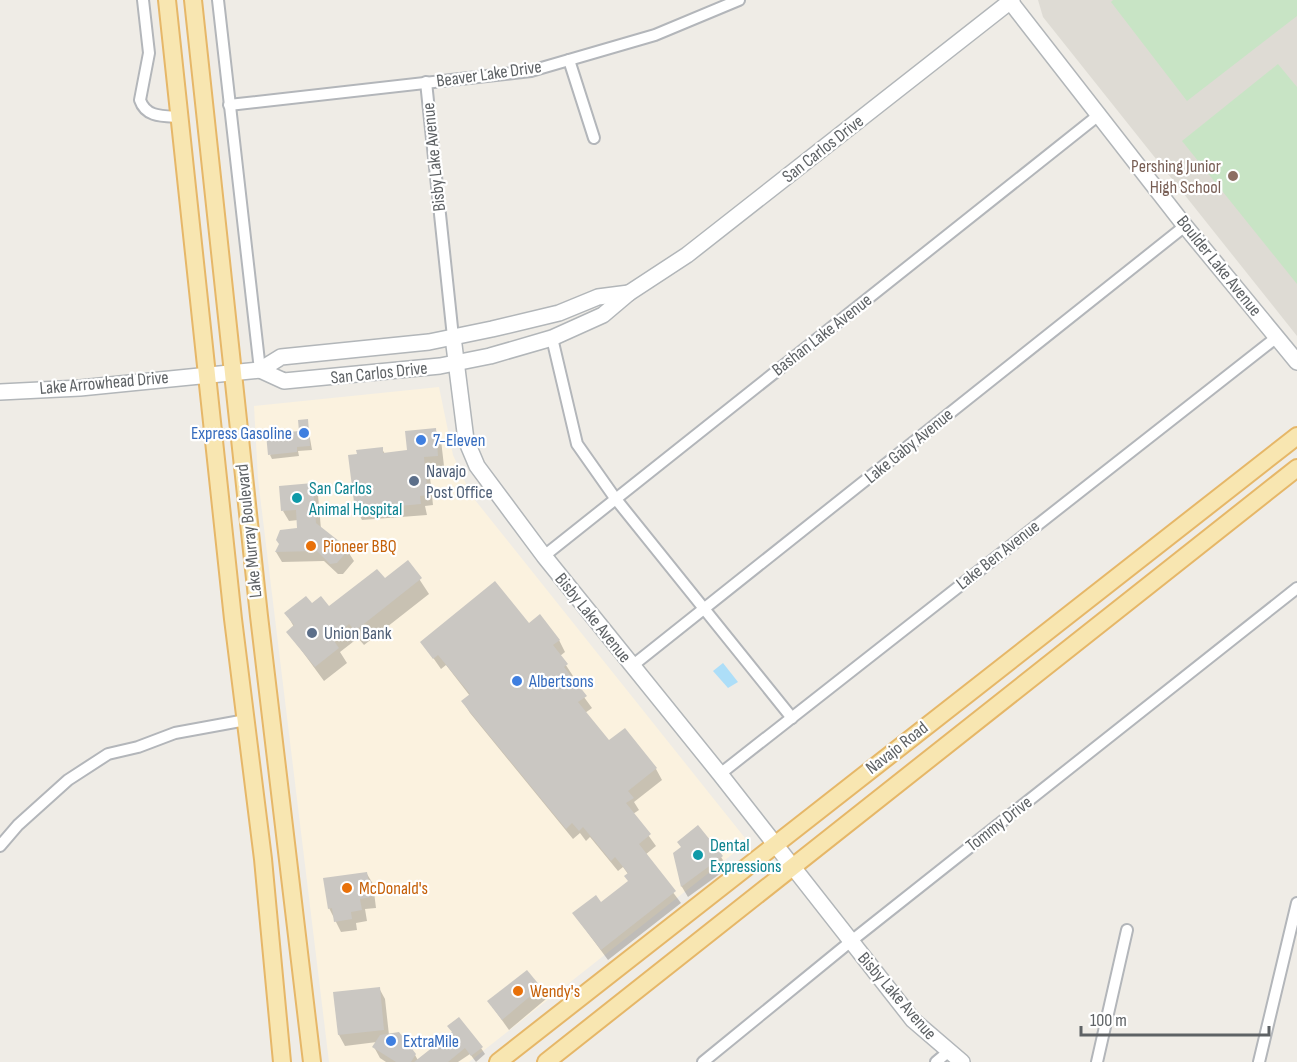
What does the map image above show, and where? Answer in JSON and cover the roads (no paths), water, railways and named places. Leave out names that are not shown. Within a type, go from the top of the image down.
[{"type":"main road","name":"Lake Murray Boulevard","points":[[167,0],[282,1062]]},
{"type":"main road","name":"Lake Murray Boulevard","points":[[193,0],[270,711],[312,1062]]},
{"type":"main road","name":"Navajo Road","points":[[498,1062],[1297,436]]},
{"type":"main road","name":"Navajo Road","points":[[548,1060],[1297,468]]},
{"type":"main road","points":[[240,674],[258,704],[270,711]]},
{"type":"main road","points":[[246,720],[276,749]]},
{"type":"main road","points":[[548,1060],[559,1041],[603,1006],[608,998],[603,979]]},
{"type":"street","points":[[143,0],[149,52],[140,100],[147,112],[180,117]]},
{"type":"street","points":[[218,0],[260,369]]},
{"type":"street","name":"Beaver Lake Drive","points":[[229,105],[531,71],[656,35],[739,0]]},
{"type":"street","name":"San Carlos Drive","points":[[260,369],[284,381],[456,363],[552,338],[603,315],[629,293],[687,255],[1011,0]]},
{"type":"street","name":"Boulder Lake Avenue","points":[[1011,0],[1185,226],[1297,362]]},
{"type":"street","points":[[570,60],[594,138]]},
{"type":"street","name":"Bisby Lake Avenue","points":[[426,82],[466,440],[477,466],[544,556],[720,774],[791,868],[942,1057],[962,1062]]},
{"type":"street","name":"Bashan Lake Avenue","points":[[544,556],[1100,114]]},
{"type":"street","name":"Lake Gaby Avenue","points":[[632,666],[1185,226]]},
{"type":"street","name":"San Carlos Drive","points":[[207,374],[260,369],[281,357],[453,337],[559,312],[598,297],[629,293]]},
{"type":"street","name":"Lake Ben Avenue","points":[[720,774],[1277,337]]},
{"type":"street","points":[[552,338],[577,444],[615,498],[792,718]]},
{"type":"street","name":"Lake Arrowhead Drive","points":[[0,392],[80,388],[207,374]]},
{"type":"street","name":"Tommy Drive","points":[[703,1062],[850,942],[1297,588]]},
{"type":"street","points":[[0,846],[18,825],[68,780],[108,754],[138,747],[175,733],[246,720]]},
{"type":"street","points":[[1259,1062],[1297,903]]},
{"type":"street","points":[[1097,1062],[1127,930]]},
{"type":"water","points":[[723,663],[738,682],[728,688],[713,671]]},
{"type":"place","name":"Pershing Junior High School","points":[[1233,176]]},
{"type":"place","name":"Express Gasoline","points":[[304,433]]},
{"type":"place","name":"7-Eleven","points":[[421,440]]},
{"type":"place","name":"Navajo Post Office","points":[[414,481]]},
{"type":"place","name":"San Carlos Animal Hospital","points":[[297,498]]},
{"type":"place","name":"Pioneer BBQ","points":[[311,546]]},
{"type":"place","name":"Union Bank","points":[[312,633]]},
{"type":"place","name":"Albertsons","points":[[517,681]]},
{"type":"place","name":"Dental Expressions","points":[[698,855]]},
{"type":"place","name":"McDonald's","points":[[347,888]]},
{"type":"place","name":"Wendy's","points":[[518,991]]},
{"type":"place","name":"ExtraMile","points":[[391,1041]]}]
